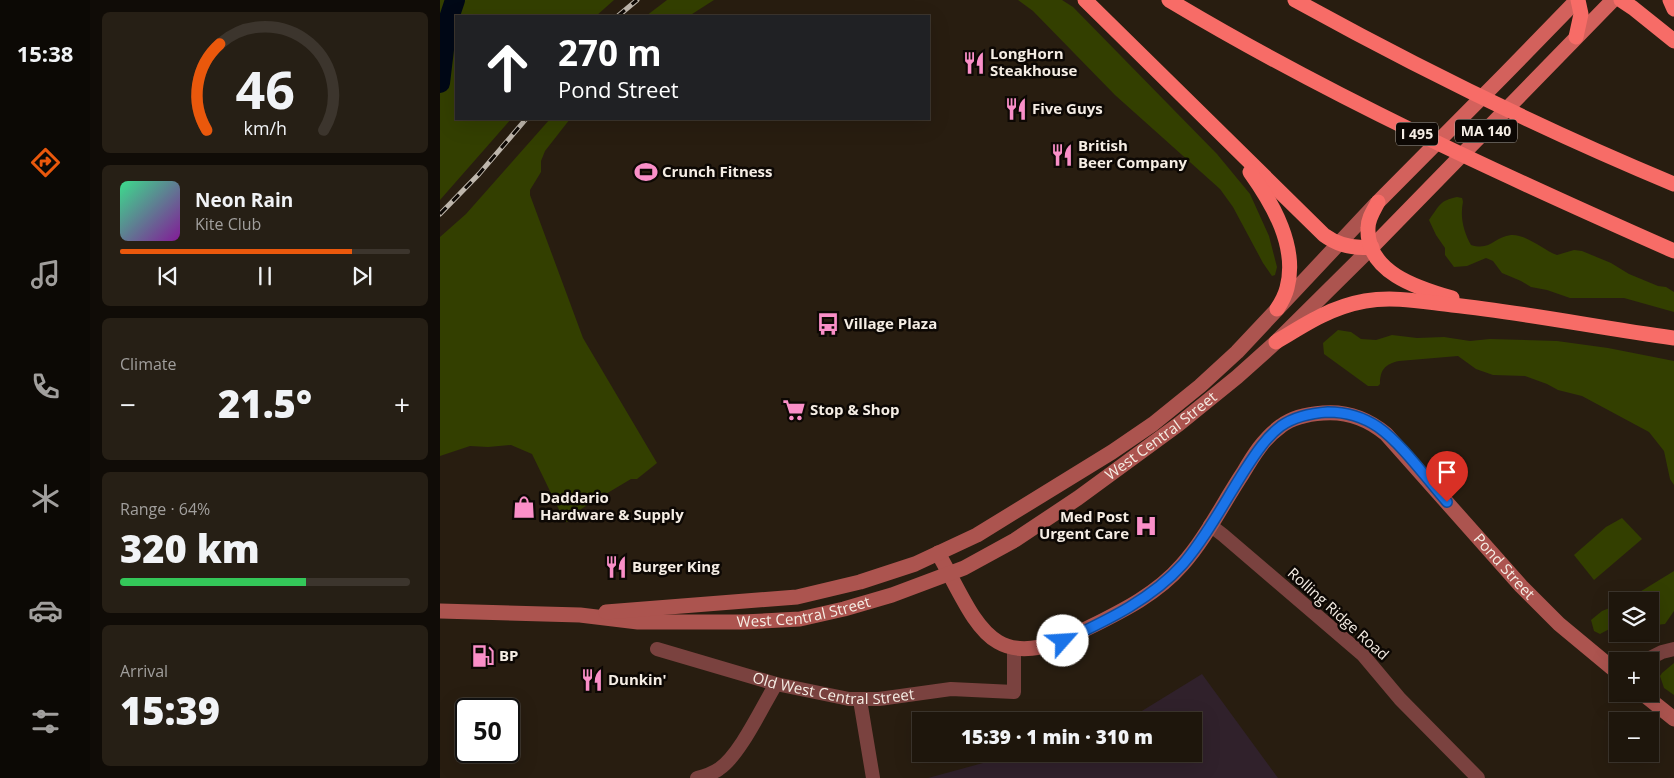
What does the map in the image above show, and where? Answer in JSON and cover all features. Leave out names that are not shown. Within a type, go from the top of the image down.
[{"type":"highway","points":[[1085,0],[1324,235],[1338,244],[1353,248],[1372,247]]},
{"type":"highway","name":"I 495","points":[[1169,0],[1267,56],[1412,132],[1674,251]]},
{"type":"highway","points":[[1295,0],[1359,35],[1511,112],[1674,184]]},
{"type":"highway","points":[[1576,37],[1582,14],[1578,0]]},
{"type":"highway","points":[[1621,0],[1674,41]]},
{"type":"highway","points":[[1670,0],[1674,9]]},
{"type":"highway","points":[[1227,140],[1265,194],[1284,234],[1288,249],[1289,273],[1287,289],[1277,309]]},
{"type":"highway","points":[[1378,202],[1371,214],[1368,227],[1372,247],[1379,262],[1393,274],[1410,284],[1498,310]]},
{"type":"highway","points":[[1276,342],[1328,311],[1366,301],[1403,299],[1498,310],[1674,338]]},
{"type":"main road","name":"West Central Street","points":[[580,615],[653,607],[735,603],[797,597],[860,582],[915,564],[980,534],[1154,424],[1221,368],[1378,202],[1578,0]]},
{"type":"main road","name":"West Central Street","points":[[440,611],[580,615],[638,622],[743,622],[800,619],[844,610],[892,595],[964,568],[1015,540],[1102,482],[1209,401],[1276,342],[1372,247],[1613,0]]},
{"type":"main road","name":"Pond Street","points":[[1210,525],[1258,450],[1274,432],[1293,420],[1307,415],[1323,413],[1352,415],[1378,427],[1402,450],[1521,586],[1559,624],[1609,666]]},
{"type":"main road","points":[[938,553],[981,629],[994,639],[1014,648],[1036,648],[1063,641],[1149,595],[1168,580],[1184,563],[1210,525]]},
{"type":"main road","points":[[1653,702],[1674,719]]},
{"type":"street","name":"Rolling Ridge Road","points":[[1210,525],[1363,655],[1400,699],[1478,778]]},
{"type":"street","name":"Old West Central Street","points":[[657,649],[776,684],[837,698],[860,700],[951,689],[1014,692],[1014,648]]},
{"type":"street","points":[[1659,654],[1674,649]]},
{"type":"street","points":[[697,778],[709,775],[726,763],[740,745],[776,684]]},
{"type":"street","points":[[860,700],[873,778]]},
{"type":"shaded area","points":[[1202,674],[1278,778],[928,778],[987,762],[1202,762],[1202,712],[1140,712]]},
{"type":"green space","points":[[440,0],[614,0],[597,15],[455,15],[455,120],[510,120],[440,200]]},
{"type":"green space","points":[[667,0],[714,0],[691,15],[647,15]]},
{"type":"green space","points":[[1018,0],[1062,0],[1073,7],[1217,154],[1250,194],[1269,236],[1277,267],[1275,275],[1272,276],[1263,263],[1233,207],[1220,189],[1115,95],[1033,11]]},
{"type":"green space","points":[[549,120],[569,120],[545,151],[541,161],[541,172],[530,190],[530,195],[583,338],[657,463],[637,479],[631,479],[575,513],[570,521],[565,522],[532,454],[511,445],[470,446],[440,456],[440,237],[466,214]]},
{"type":"green space","points":[[1457,197],[1463,200],[1463,223],[1471,245],[1488,245],[1505,236],[1517,235],[1557,255],[1574,250],[1582,251],[1611,263],[1629,274],[1658,286],[1666,287],[1674,292],[1674,312],[1624,298],[1570,298],[1531,287],[1502,273],[1493,261],[1486,258],[1467,266],[1454,267],[1445,255],[1445,248],[1429,220],[1443,202]]},
{"type":"green space","points":[[1338,330],[1351,332],[1361,339],[1376,340],[1392,335],[1417,338],[1444,337],[1470,341],[1490,339],[1557,341],[1608,348],[1674,361],[1674,485],[1670,479],[1664,451],[1649,432],[1582,396],[1558,390],[1525,376],[1493,375],[1476,369],[1458,356],[1394,362],[1382,371],[1378,386],[1368,386],[1324,354],[1323,343]]},
{"type":"green space","points":[[1622,518],[1642,539],[1594,580],[1574,555],[1606,527]]},
{"type":"green space","points":[[1674,571],[1674,611],[1665,624],[1659,625],[1659,592],[1640,592]]},
{"type":"green space","points":[[1609,608],[1609,629],[1600,634],[1594,631],[1591,620]]},
{"type":"green space","points":[[1674,663],[1674,695],[1664,688],[1660,676]]},
{"type":"waterway","points":[[440,83],[447,24],[455,0]]},
{"type":"railway","points":[[619,15],[637,0]]},
{"type":"railway","points":[[440,214],[479,174],[525,120]]},
{"type":"place","name":"LongHorn Steakhouse","points":[[974,63]]},
{"type":"place","name":"Five Guys","points":[[1016,109]]},
{"type":"place","name":"British Beer Company","points":[[1062,155]]},
{"type":"place","name":"Crunch Fitness","points":[[646,172]]},
{"type":"place","name":"Village Plaza","points":[[828,324]]},
{"type":"place","name":"Stop & Shop","points":[[794,410]]},
{"type":"place","name":"Daddario Hardware & Supply","points":[[524,507]]},
{"type":"place","name":"Med Post Urgent Care","points":[[1146,526]]},
{"type":"place","name":"Burger King","points":[[616,567]]},
{"type":"place","name":"BP","points":[[483,656]]},
{"type":"place","name":"Dunkin'","points":[[592,680]]},
{"type":"route","points":[[1063,641],[1126,609],[1149,595],[1168,580],[1184,563],[1200,540],[1258,450],[1280,427],[1300,417],[1330,412],[1352,415],[1370,422],[1394,442],[1447,502]]}]
